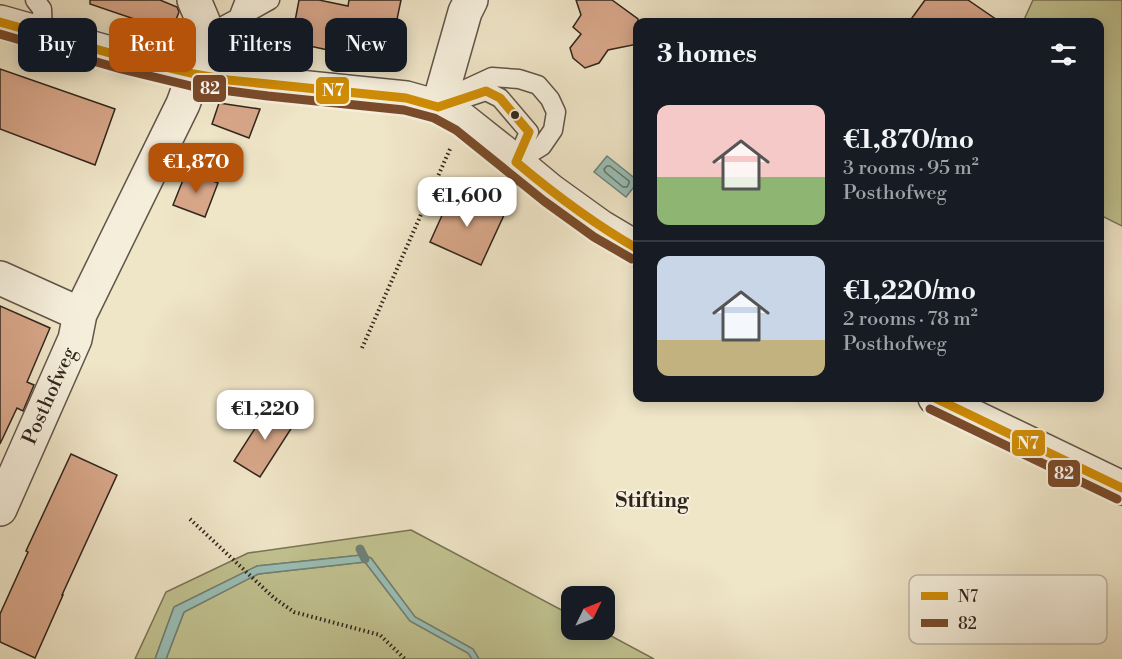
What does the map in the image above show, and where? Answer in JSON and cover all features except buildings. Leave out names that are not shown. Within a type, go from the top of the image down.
[{"type":"street","name":"Posthofweg","points":[[0,509],[75,339],[80,314],[183,104],[200,53],[202,21],[194,0]]},
{"type":"street","points":[[450,114],[465,12],[471,0]]},
{"type":"street","points":[[0,22],[18,27]]},
{"type":"street","points":[[97,50],[194,74],[406,98],[450,114],[516,162],[551,191],[601,227],[633,246]]},
{"type":"street","points":[[0,278],[80,314]]},
{"type":"street","points":[[943,402],[1122,488]]},
{"type":"lane","points":[[36,0],[42,9],[42,18]]},
{"type":"lane","points":[[238,18],[245,0]]},
{"type":"lane","points":[[238,18],[270,0]]},
{"type":"lane","points":[[201,38],[208,34]]},
{"type":"lane","points":[[450,114],[466,89],[492,76],[519,79],[537,85],[550,99],[556,112],[553,130],[542,146],[516,162]]},
{"type":"path","points":[[362,348],[450,114]]},
{"type":"path","points":[[190,519],[274,598],[294,612],[380,635],[405,659]]},
{"type":"green space","points":[[1033,0],[1122,0],[1122,226],[1104,217],[1104,18],[1025,18]]},
{"type":"green space","points":[[411,530],[561,610],[561,640],[615,640],[615,638],[654,659],[479,659],[473,649],[415,617],[371,558],[362,555],[257,566],[174,607],[155,659],[135,659],[166,592],[248,553]]},
{"type":"green space","points":[[365,562],[410,621],[468,653],[472,659],[166,659],[184,612],[258,574]]},
{"type":"water","points":[[607,156],[633,177],[633,188],[626,197],[594,172]]},
{"type":"water","points":[[362,555],[371,558],[415,617],[473,649],[479,659],[472,659],[468,653],[410,621],[365,562],[258,574],[184,612],[166,659],[155,659],[174,607],[257,566]]},
{"type":"waterway","points":[[360,549],[365,559]]},
{"type":"transit line","name":"N7","points":[[0,22],[124,57],[228,80],[406,98],[438,107],[486,91],[500,98],[529,132],[516,162]]},
{"type":"transit line","name":"82","points":[[0,34],[121,69],[191,86],[404,110],[434,118],[456,130],[544,201],[594,237],[632,259]]},
{"type":"transit line","name":"N7","points":[[516,162],[575,208],[633,246]]},
{"type":"transit line","name":"N7","points":[[943,402],[1122,488]]},
{"type":"transit line","name":"82","points":[[930,409],[1117,499]]},
{"type":"district","name":"Stifting","points":[[652,501]]}]
